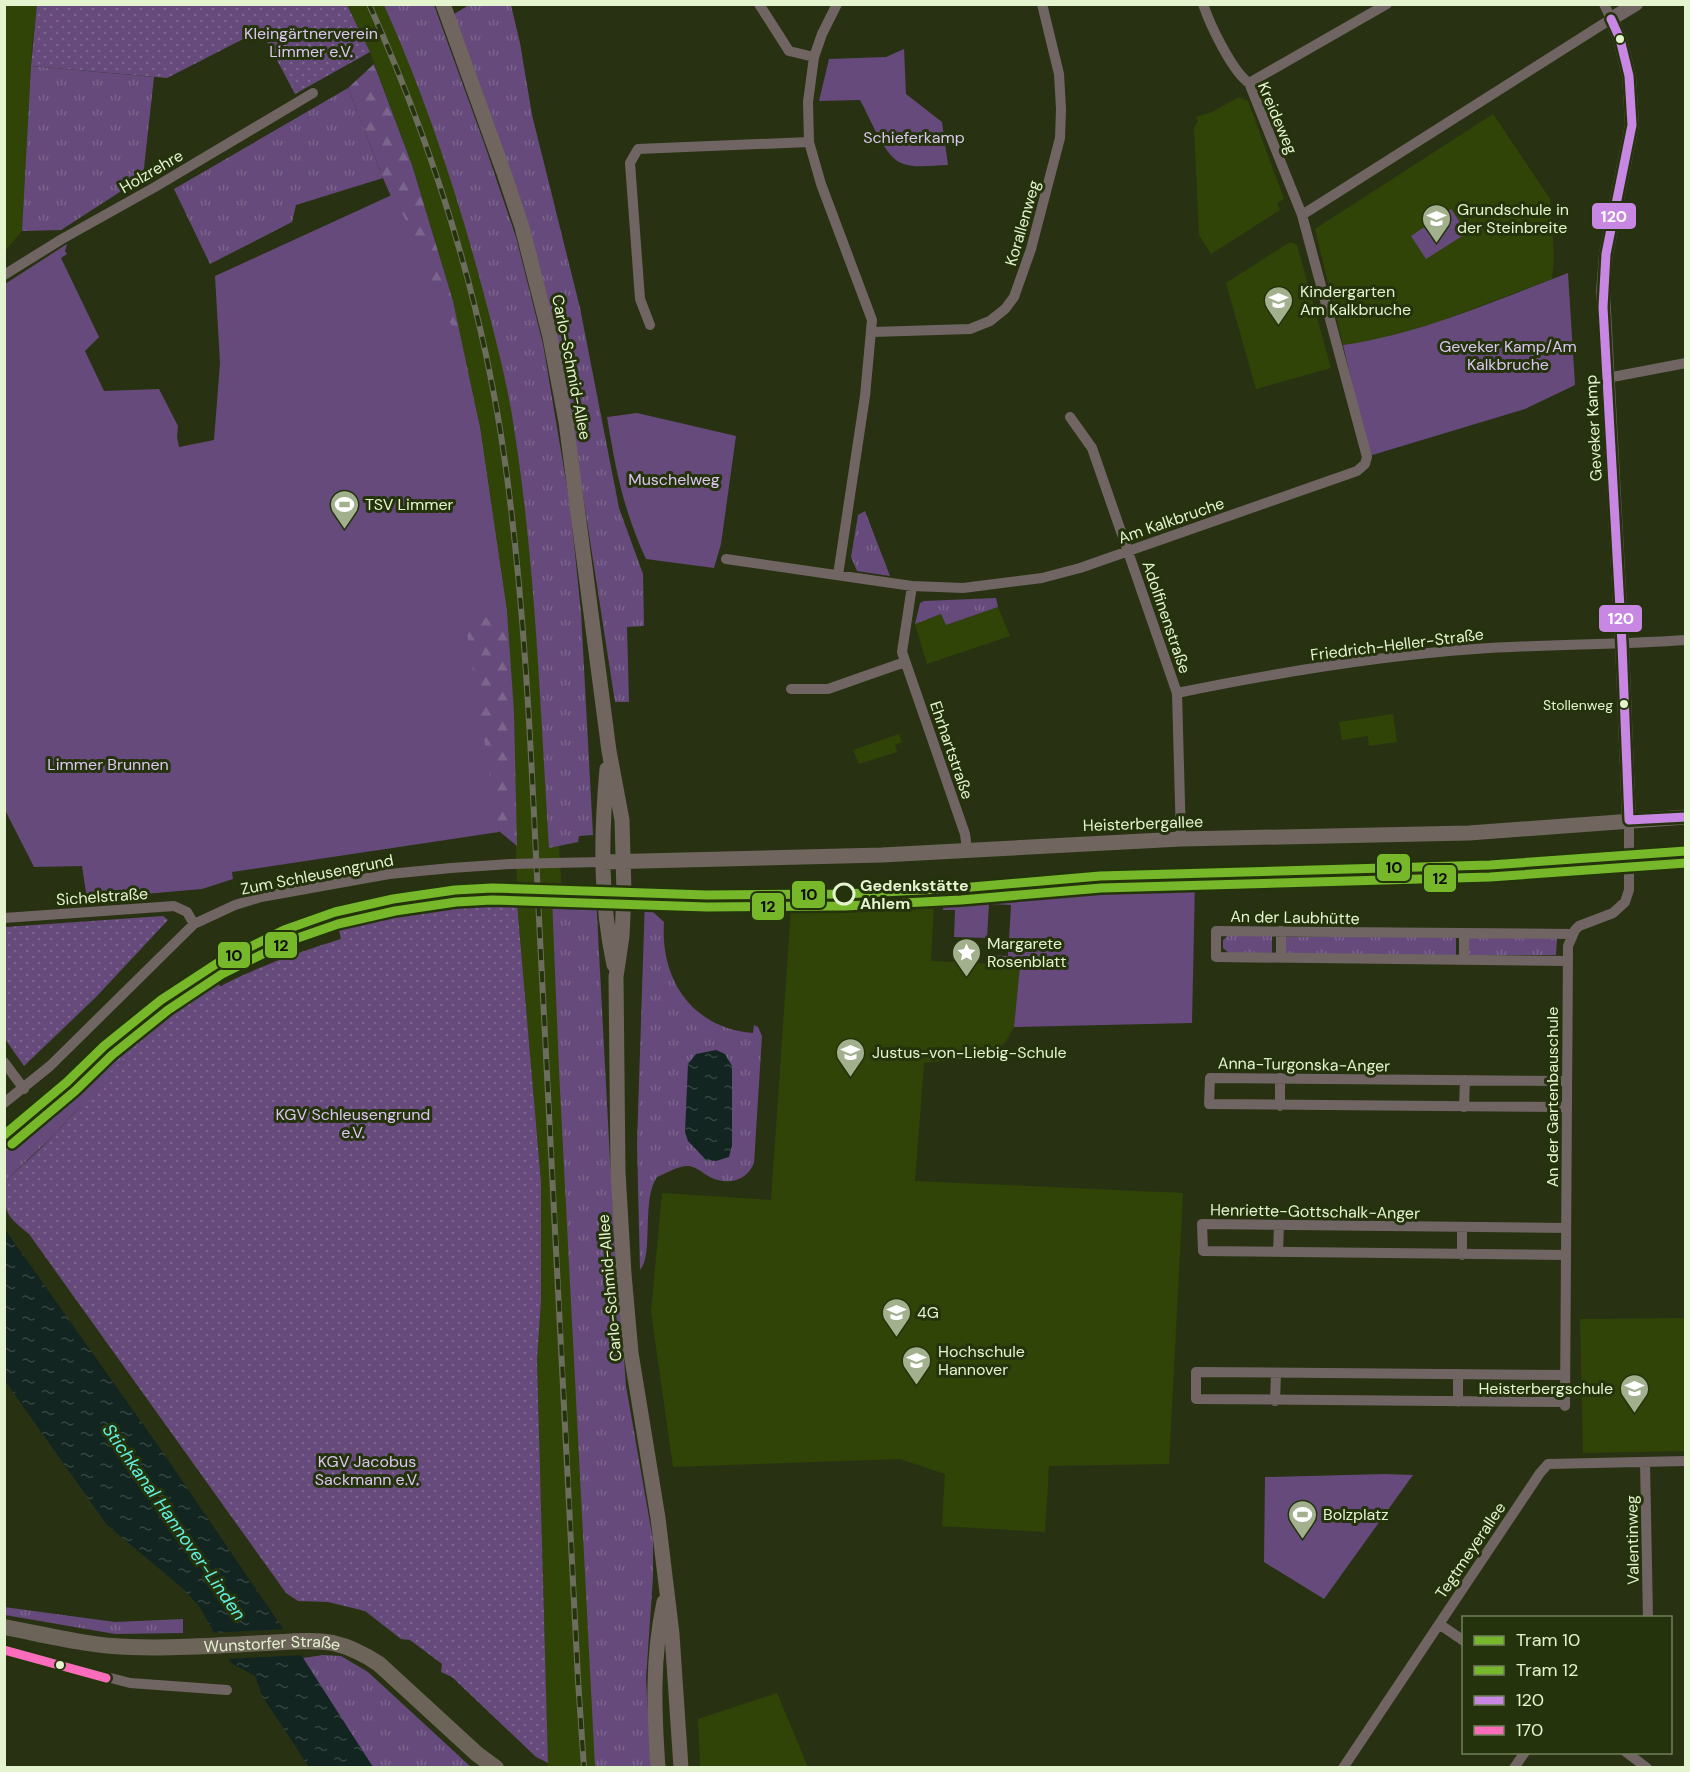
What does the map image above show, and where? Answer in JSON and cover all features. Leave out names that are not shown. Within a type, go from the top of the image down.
[{"type":"main road","name":"Carlo-Schmid-Allee","points":[[442,4],[522,227],[549,337],[566,422],[580,516],[609,750],[621,820],[622,936],[616,977],[618,1172],[624,1274],[631,1353],[658,1518],[665,1593],[672,1634],[681,1767]]},
{"type":"main road","name":"Carlo-Schmid-Allee","points":[[609,750],[602,822],[602,862],[606,927],[616,977]]},
{"type":"main road","name":"Heisterbergallee","points":[[602,862],[775,859],[1181,839],[1469,832],[1686,817]]},
{"type":"main road","name":"Carlo-Schmid-Allee","points":[[658,1767],[654,1690],[656,1637],[665,1593]]},
{"type":"main road","name":"Wunstorfer Straße","points":[[4,1627],[87,1643],[129,1647],[330,1642],[364,1653],[379,1664],[477,1754],[496,1767]]},
{"type":"street","points":[[759,4],[789,51],[813,57]]},
{"type":"street","points":[[837,4],[813,57],[808,102],[809,142],[821,184],[872,320],[865,396],[838,575]]},
{"type":"street","name":"Korallenweg","points":[[872,332],[970,329],[990,321],[1005,309],[1014,297],[1031,249],[1060,138],[1059,74],[1042,4]]},
{"type":"street","name":"Kreideweg","points":[[1203,4],[1239,76],[1249,83],[1302,215]]},
{"type":"street","points":[[1249,83],[1387,4]]},
{"type":"street","name":"Geveker Kamp","points":[[1604,4],[1620,39],[1629,76],[1632,125],[1603,277],[1629,820]]},
{"type":"street","points":[[1302,215],[1636,4]]},
{"type":"street","name":"Holzrehre","points":[[4,275],[313,93]]},
{"type":"street","points":[[650,325],[640,299],[630,163],[638,149],[809,142]]},
{"type":"street","name":"Am Kalkbruche","points":[[726,559],[912,586],[963,588],[1042,578],[1080,568],[1357,471],[1365,464],[1367,457],[1302,215]]},
{"type":"street","points":[[1607,378],[1686,363]]},
{"type":"street","name":"Adolfinenstraße","points":[[1070,417],[1092,448],[1177,693],[1181,839]]},
{"type":"street","name":"Ehrhartstraße","points":[[912,586],[902,652],[965,834],[967,849]]},
{"type":"street","points":[[1622,644],[1686,640]]},
{"type":"street","name":"Friedrich-Heller-Straße","points":[[1177,693],[1243,679],[1474,649],[1622,644]]},
{"type":"street","points":[[791,689],[828,688],[905,662]]},
{"type":"street","points":[[1573,934],[1582,925],[1613,913],[1625,902],[1629,890],[1629,820]]},
{"type":"street","name":"Zum Schleusengrund","points":[[4,1103],[50,1066],[194,924],[235,905],[261,897],[389,874],[510,864],[602,862]]},
{"type":"street","name":"Sichelstraße","points":[[4,918],[174,906],[187,912],[194,924]]},
{"type":"street","name":"An der Laubhütte","points":[[1568,961],[1216,957],[1216,931],[1573,934]]},
{"type":"street","points":[[1281,931],[1281,958]]},
{"type":"street","points":[[1464,933],[1464,960]]},
{"type":"street","name":"An der Gartenbauschule","points":[[1458,1402],[1565,1404],[1568,946],[1573,934]]},
{"type":"street","points":[[4,1062],[24,1089]]},
{"type":"street","name":"Anna-Turgonska-Anger","points":[[1567,1081],[1210,1078],[1209,1104],[1567,1107]]},
{"type":"street","points":[[1280,1078],[1280,1106]]},
{"type":"street","points":[[1464,1107],[1465,1080]]},
{"type":"street","name":"Henriette-Gottschalk-Anger","points":[[1566,1228],[1202,1224],[1203,1251],[1566,1255]]},
{"type":"street","points":[[1278,1225],[1278,1252]]},
{"type":"street","points":[[1462,1228],[1462,1255]]},
{"type":"street","points":[[1458,1374],[1458,1402],[1196,1399],[1196,1372],[1276,1373],[1458,1374],[1565,1375]]},
{"type":"street","points":[[1275,1401],[1276,1373]]},
{"type":"street","name":"Tegtmeyerallee","points":[[1343,1767],[1548,1464],[1686,1461]]},
{"type":"street","name":"Valentinweg","points":[[1645,1462],[1648,1616]]},
{"type":"street","points":[[1439,1624],[1462,1640]]},
{"type":"street","points":[[4,1650],[130,1683],[227,1690]]},
{"type":"street","points":[[1515,1767],[1524,1754]]},
{"type":"street","points":[[1629,1754],[1647,1767]]},
{"type":"shaded area","points":[[5,5],[37,5],[32,47],[22,231],[5,251]]},
{"type":"shaded area","points":[[347,5],[402,5],[416,41],[517,411],[550,703],[562,895],[569,1137],[624,1767],[548,1767],[537,1360],[541,1301],[541,1182],[517,903],[514,712],[463,352],[453,301],[412,165],[370,52]]},
{"type":"shaded area","points":[[1239,97],[1248,101],[1284,199],[1277,203],[1280,210],[1211,254],[1199,235],[1194,128],[1198,121],[1196,117],[1212,112]]},
{"type":"shaded area","name":"Grundschule in der Steinbreite","points":[[1493,114],[1550,199],[1554,257],[1552,279],[1438,322],[1377,340],[1343,345],[1315,229]]},
{"type":"shaded area","name":"Kindergarten Am Kalkbruche","points":[[1290,242],[1297,245],[1331,368],[1256,389],[1226,283]]},
{"type":"shaded area","points":[[998,607],[1010,636],[927,664],[915,624],[941,614],[946,625]]},
{"type":"shaded area","points":[[1393,714],[1397,742],[1369,746],[1368,736],[1342,740],[1339,722]]},
{"type":"shaded area","points":[[899,734],[902,742],[895,745],[897,752],[859,764],[853,750]]},
{"type":"shaded area","name":"Hochschule Hannover","points":[[934,903],[931,961],[1020,965],[1014,1027],[1005,1043],[986,1056],[924,1063],[915,1181],[1183,1193],[1169,1464],[1049,1466],[1045,1532],[942,1526],[945,1474],[900,1459],[673,1467],[651,1312],[662,1193],[771,1200],[791,909]]},
{"type":"shaded area","name":"Heisterbergschule","points":[[1685,1318],[1685,1451],[1583,1453],[1580,1319]]},
{"type":"shaded area","points":[[777,1693],[808,1767],[700,1767],[698,1719]]},
{"type":"green space","name":"Kleingärtnerverein Limmer e.V.","points":[[37,4],[347,5],[370,52],[295,94],[261,30],[167,78],[31,66]]},
{"type":"green space","points":[[384,5],[434,5],[516,237],[543,344],[570,505],[581,612],[593,835],[579,836],[578,842],[549,848],[527,533],[514,428],[500,357],[450,179],[413,74]]},
{"type":"green space","points":[[469,5],[511,5],[532,115],[580,308],[619,508],[643,574],[644,626],[627,627],[629,702],[615,702],[565,379],[454,14]]},
{"type":"green space","name":"Schieferkamp","points":[[904,49],[906,94],[942,122],[948,165],[912,166],[894,159],[877,135],[860,100],[819,101],[829,59],[886,57]]},
{"type":"green space","points":[[374,64],[412,165],[453,301],[480,428],[507,612],[514,712],[517,846],[494,827],[406,231],[348,88]]},
{"type":"green space","points":[[31,66],[154,77],[143,177],[61,230],[22,231]]},
{"type":"green space","points":[[348,88],[383,178],[296,205],[292,222],[210,264],[174,189]]},
{"type":"green space","name":"TSV Limmer","points":[[394,194],[463,352],[480,428],[507,612],[465,621],[499,832],[232,872],[233,879],[202,889],[87,899],[82,866],[34,867],[5,810],[5,284],[67,244],[65,251],[67,254],[61,258],[99,337],[85,351],[104,391],[159,389],[178,426],[179,447],[214,440],[220,363],[215,276]]},
{"type":"green space","points":[[1451,209],[1467,233],[1426,259],[1411,236]]},
{"type":"green space","name":"Geveker Kamp/Am Kalkbruche","points":[[1568,273],[1575,385],[1525,409],[1369,456],[1343,345],[1429,325]]},
{"type":"green space","name":"Muschelweg","points":[[637,413],[736,436],[721,544],[714,568],[646,559],[631,523],[621,490],[607,417]]},
{"type":"green space","points":[[865,511],[890,576],[857,571],[851,557],[858,515]]},
{"type":"green space","points":[[996,598],[998,607],[946,625],[941,614],[915,624],[920,603],[924,601]]},
{"type":"green space","points":[[1195,882],[1192,1023],[1014,1027],[1020,965],[986,964],[986,955],[1008,956],[1011,905],[989,904],[987,938],[954,937],[955,910],[943,910],[944,892],[1026,885],[1025,898],[1045,899],[1045,889]]},
{"type":"green space","points":[[596,896],[610,1160],[626,1386],[653,1540],[653,1577],[646,1679],[651,1767],[595,1767],[552,897]]},
{"type":"green space","points":[[645,899],[653,899],[653,912],[664,922],[664,943],[668,963],[674,981],[684,997],[697,1011],[713,1022],[731,1029],[753,1033],[754,1025],[758,1027],[762,1036],[754,1163],[751,1169],[741,1178],[730,1181],[716,1180],[689,1166],[677,1168],[657,1177],[652,1187],[646,1252],[640,1270],[637,1144]]},
{"type":"green space","points":[[517,903],[541,1182],[541,1301],[537,1360],[548,1763],[536,1757],[452,1677],[441,1672],[442,1664],[410,1640],[401,1639],[365,1611],[328,1602],[298,1601],[286,1593],[29,1234],[10,1217],[5,1200],[5,1181],[52,1137],[121,1061],[167,1019],[207,993],[272,963],[341,939],[337,922],[435,906]]},
{"type":"green space","points":[[163,916],[168,920],[96,997],[24,1066],[5,1039],[5,927]]},
{"type":"green space","points":[[1230,934],[1272,935],[1272,954],[1230,954],[1223,948],[1223,940]]},
{"type":"green space","points":[[1456,936],[1456,956],[1288,954],[1284,951],[1285,937]]},
{"type":"green space","points":[[1469,938],[1557,938],[1556,955],[1470,955],[1468,953]]},
{"type":"green space","points":[[212,971],[220,986],[166,1020],[123,1059],[50,1139],[5,1181],[4,1141],[141,1021]]},
{"type":"green space","points":[[1413,1475],[1324,1599],[1264,1562],[1265,1477]]},
{"type":"green space","points":[[4,1607],[115,1622],[183,1619],[183,1633],[115,1634],[5,1615]]},
{"type":"green space","points":[[323,1655],[341,1656],[368,1672],[471,1767],[372,1767],[303,1658]]},
{"type":"water","points":[[716,1050],[725,1054],[732,1066],[732,1146],[729,1157],[716,1161],[706,1160],[688,1141],[685,1132],[688,1064],[696,1054]]},
{"type":"water","name":"Stichkanal Hannover-Linden","points":[[4,1228],[162,1451],[303,1658],[373,1767],[309,1767],[262,1696],[255,1676],[231,1663],[199,1606],[182,1588],[107,1525],[5,1381]]},
{"type":"pier","points":[[287,1629],[304,1655],[225,1659],[210,1633]]},
{"type":"railway","points":[[369,4],[415,115],[453,228],[484,344],[505,462],[524,640],[584,1768]]},
{"type":"tram line","name":"10","points":[[4,1135],[67,1082],[104,1046],[161,1000],[216,964],[284,930],[335,912],[393,899],[455,890],[492,888],[707,895],[844,894],[960,888],[1100,876],[1490,865],[1686,851]]},
{"type":"tram line","name":"12","points":[[12,1144],[75,1091],[112,1055],[168,1010],[222,974],[289,941],[338,924],[395,911],[456,902],[492,900],[707,907],[845,906],[961,900],[1101,888],[1490,877],[1686,863]]},
{"type":"transit line","name":"120","points":[[1611,19],[1620,39],[1629,76],[1632,125],[1606,254],[1603,307],[1622,644],[1629,820]]},
{"type":"transit line","name":"120","points":[[1629,820],[1686,817]]},
{"type":"transit line","name":"170","points":[[4,1650],[106,1678]]},
{"type":"place","name":"Grundschule in der Steinbreite","points":[[1436,244]]},
{"type":"place","name":"Kindergarten Am Kalkbruche","points":[[1279,326]]},
{"type":"place","name":"TSV Limmer","points":[[344,530]]},
{"type":"place","name":"Stollenweg","points":[[1624,704]]},
{"type":"place","name":"Gedenkstätte Ahlem","points":[[844,894]]},
{"type":"place","name":"Margarete Rosenblatt","points":[[966,978]]},
{"type":"place","name":"Justus-von-Liebig-Schule","points":[[851,1078]]},
{"type":"place","name":"4G","points":[[896,1338]]},
{"type":"place","name":"Hochschule Hannover","points":[[917,1386]]},
{"type":"place","name":"Heisterbergschule","points":[[1634,1414]]},
{"type":"place","name":"Bolzplatz","points":[[1302,1540]]},
{"type":"park label","name":"Limmer Brunnen","points":[[108,764]]},
{"type":"park label","name":"KGV Schleusengrund e.V.","points":[[353,1123]]},
{"type":"park label","name":"KGV Jacobus Sackmann e.V.","points":[[367,1470]]}]
